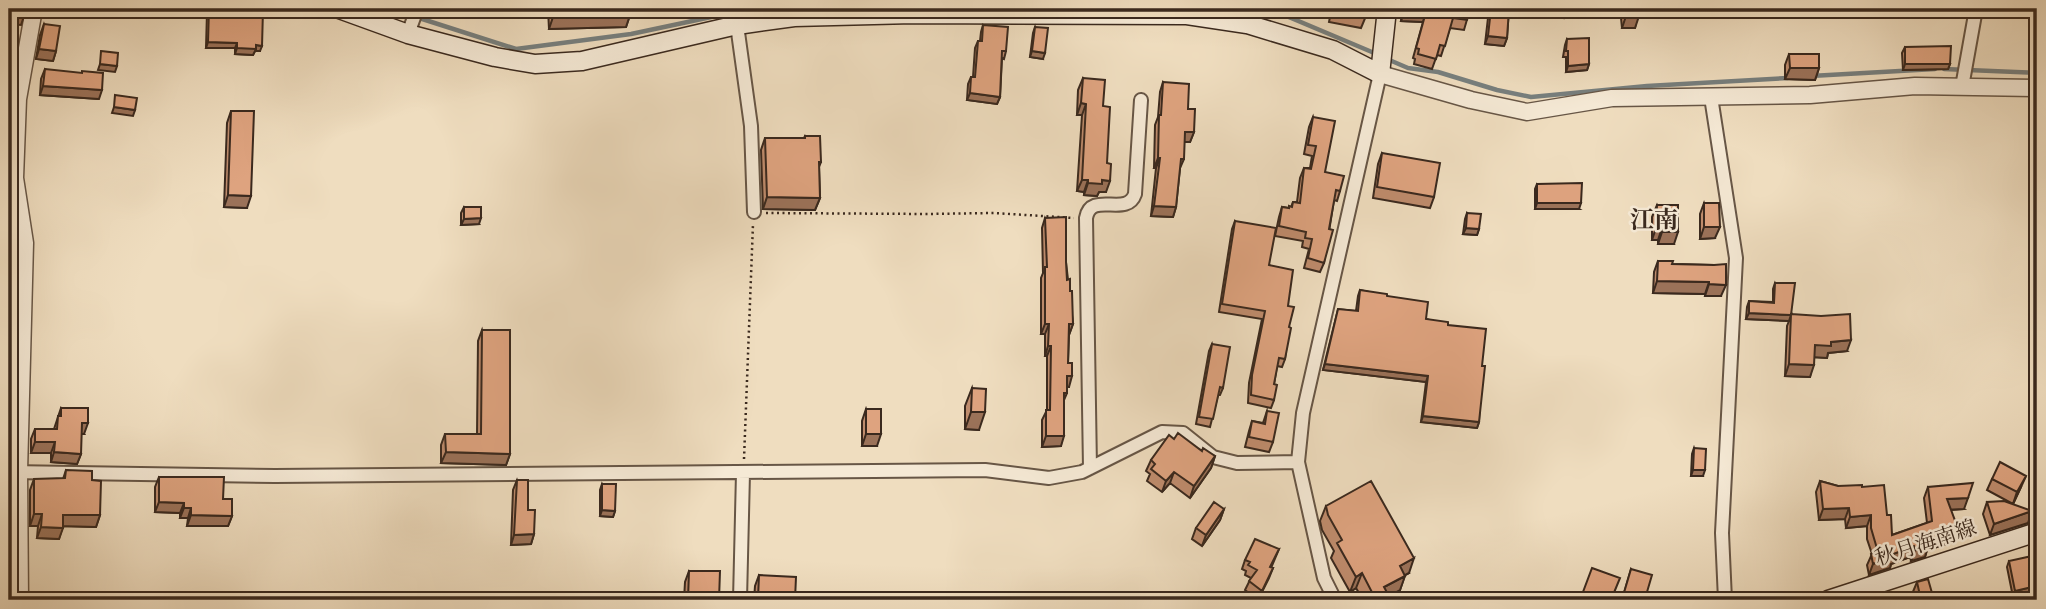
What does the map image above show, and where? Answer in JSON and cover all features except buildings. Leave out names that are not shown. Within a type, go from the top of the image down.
[{"type":"main road","points":[[339,9],[408,34],[495,57],[535,64],[582,61],[732,20],[913,11],[1160,12],[1247,24],[1333,50],[1380,74],[1387,9]]},
{"type":"main road","name":"秋月海南線","points":[[1828,600],[2037,532]]},
{"type":"street","points":[[20,600],[14,472],[25,243],[15,177],[18,99],[34,9]]},
{"type":"street","points":[[408,34],[417,9]]},
{"type":"street","points":[[1962,87],[1976,9]]},
{"type":"street","points":[[732,20],[751,126],[754,212]]},
{"type":"street","points":[[1335,600],[1324,578],[1298,463],[1303,413],[1380,74],[1471,100],[1527,112],[1612,98],[1810,95],[1915,86],[2037,88]]},
{"type":"street","points":[[1711,97],[1736,258],[1722,533],[1725,600]]},
{"type":"street","points":[[1090,468],[1086,218],[1087,211],[1093,206],[1129,204],[1133,200],[1141,100]]},
{"type":"street","points":[[14,472],[275,477],[985,470],[1049,478],[1082,472],[1162,432],[1183,433],[1213,457],[1237,463],[1298,463]]},
{"type":"street","points":[[740,600],[743,473]]},
{"type":"path","points":[[743,473],[754,212],[994,212],[1086,218]]},
{"type":"waterway","points":[[391,9],[516,49],[631,34],[749,9]]},
{"type":"waterway","points":[[1270,9],[1379,55]]},
{"type":"waterway","points":[[1387,59],[1408,68],[1438,72],[1531,97],[1647,86],[1788,78]]},
{"type":"waterway","points":[[1811,76],[1935,69]]},
{"type":"waterway","points":[[1944,69],[2037,73]]},
{"type":"district","name":"江南","points":[[1654,222]]}]
